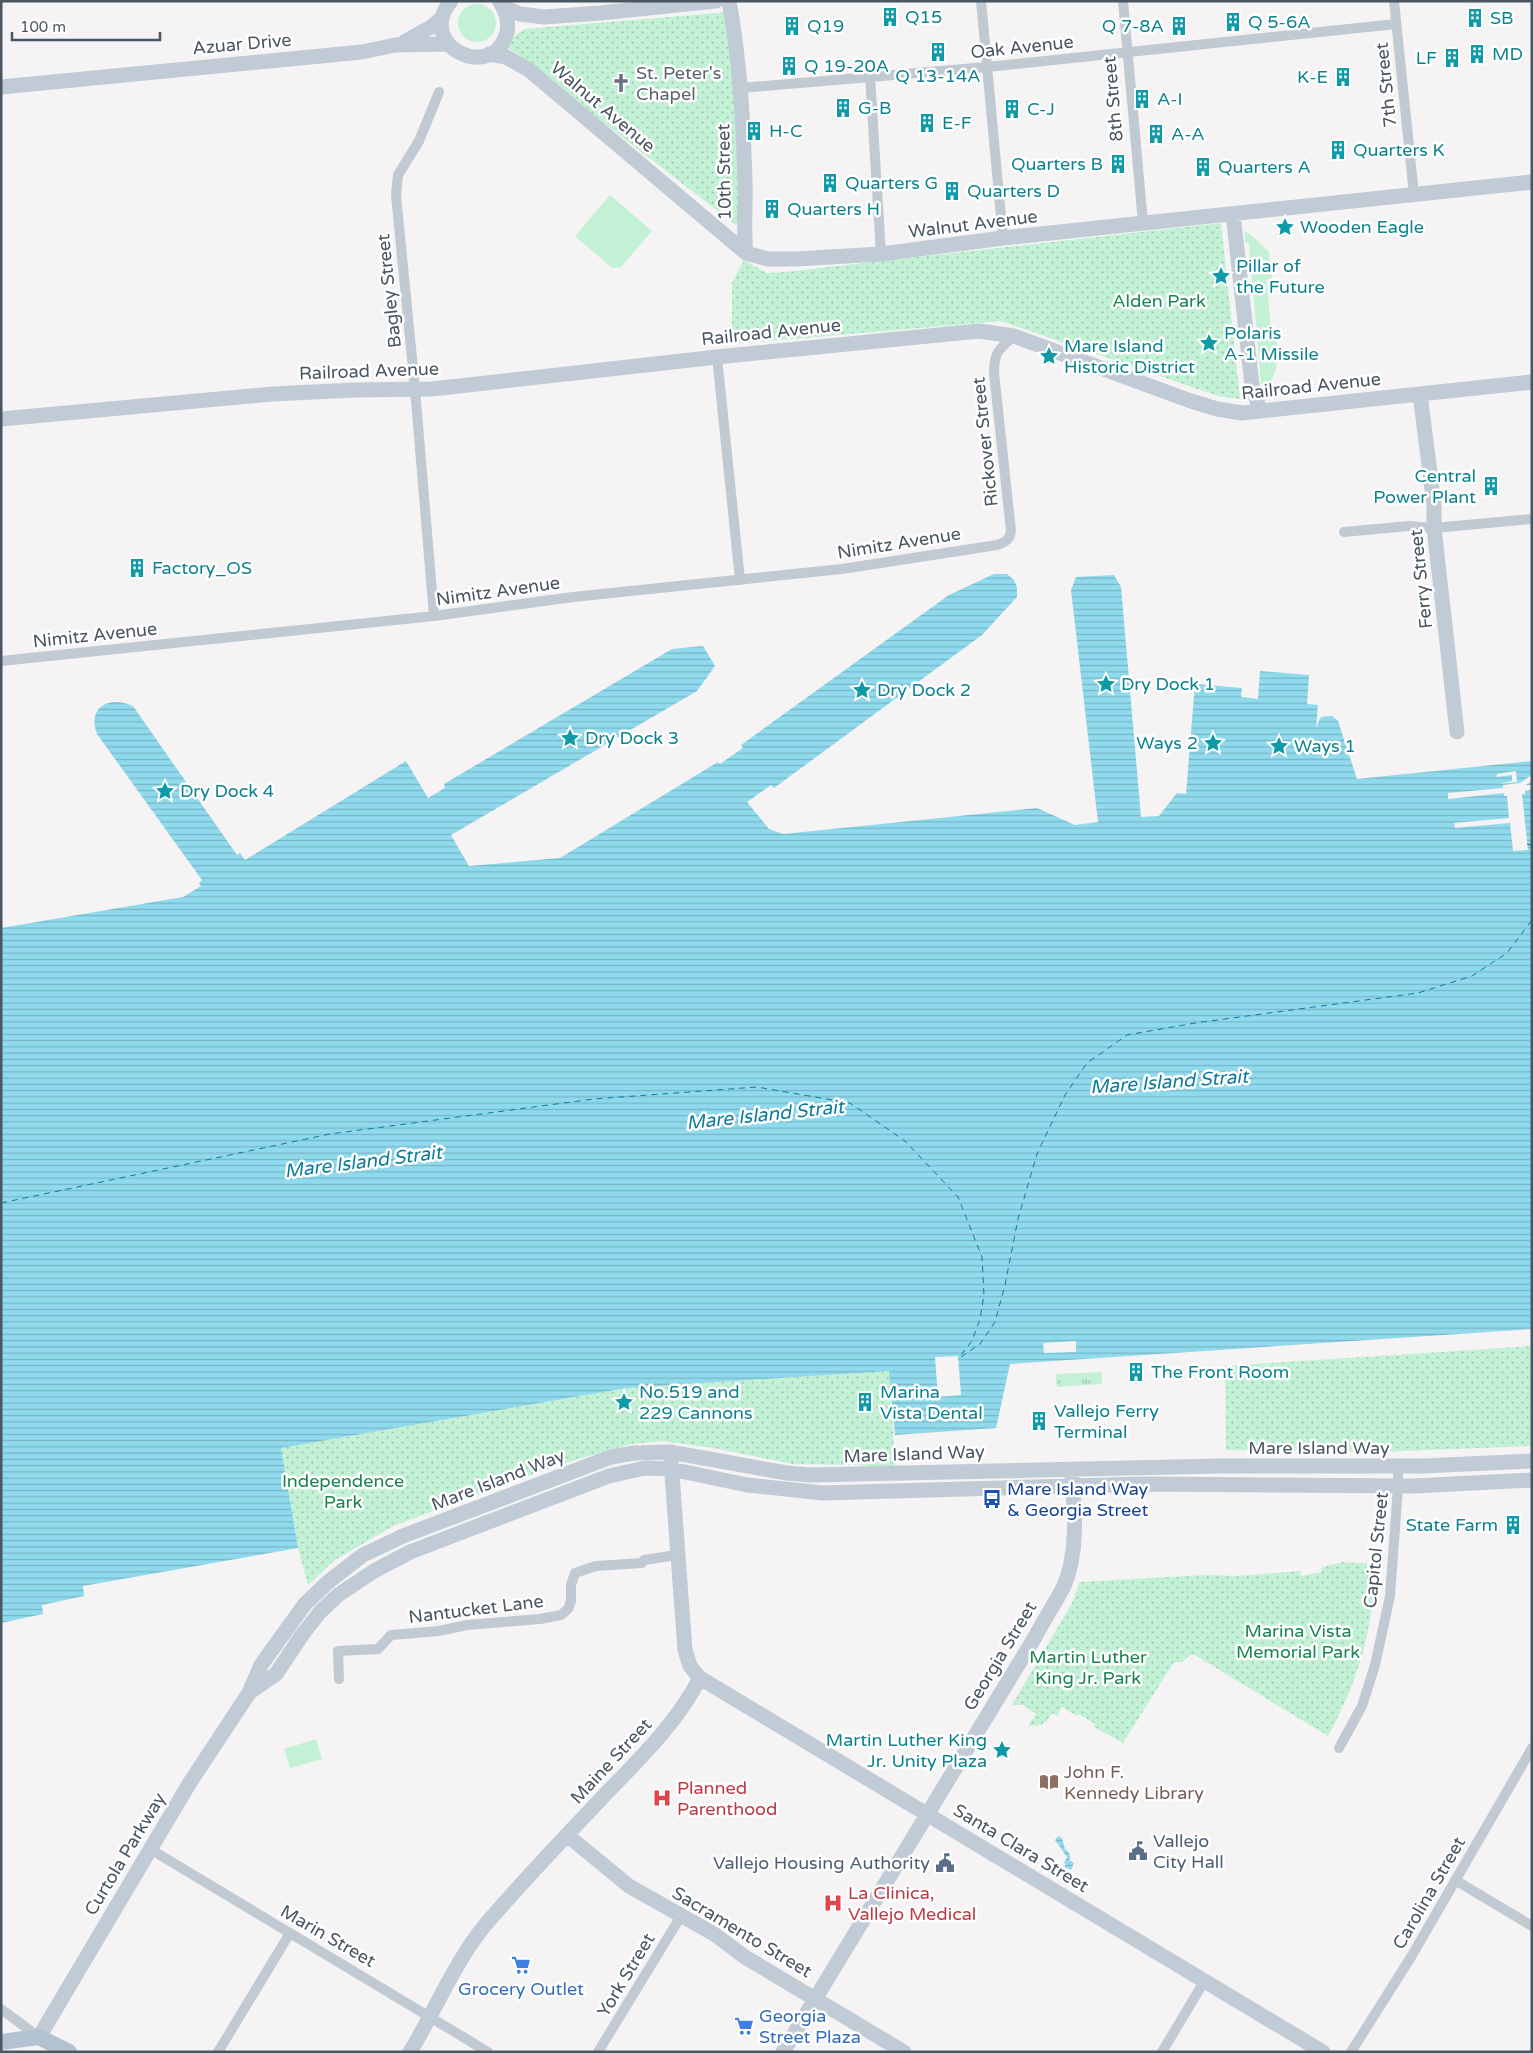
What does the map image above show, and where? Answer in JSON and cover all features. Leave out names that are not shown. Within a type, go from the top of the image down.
[{"type":"main road","points":[[1,2042],[36,2045],[69,2052]]},
{"type":"main road","name":"Curtola Parkway","points":[[25,2052],[36,2045]]},
{"type":"street","points":[[448,44],[443,36],[442,18],[444,10],[451,1]]},
{"type":"street","points":[[501,4],[520,14],[544,17],[716,1]]},
{"type":"street","name":"10th Street","points":[[729,1],[741,88],[745,183],[744,237],[746,253]]},
{"type":"street","points":[[981,1],[1003,238]]},
{"type":"street","name":"8th Street","points":[[1122,1],[1143,224]]},
{"type":"street","name":"7th Street","points":[[1394,1],[1414,195]]},
{"type":"street","points":[[489,54],[501,44],[505,37],[508,22],[501,4]]},
{"type":"street","points":[[505,37],[519,26],[544,17]]},
{"type":"street","name":"Azuar Drive","points":[[396,45],[427,30],[442,18]]},
{"type":"street","name":"Oak Avenue","points":[[741,88],[870,76],[987,68],[1396,24]]},
{"type":"street","name":"Azuar Drive","points":[[1,87],[362,52],[396,45],[448,44]]},
{"type":"street","name":"Walnut Avenue","points":[[448,44],[458,53],[466,56],[480,57],[489,54],[506,57],[529,70],[746,253],[768,259],[881,254],[1003,238],[1532,182]]},
{"type":"street","points":[[870,76],[881,254]]},
{"type":"street","name":"Bagley Street","points":[[434,616],[396,194],[398,175],[419,141],[439,92]]},
{"type":"street","points":[[1233,214],[1252,385],[1260,410]]},
{"type":"street","name":"Railroad Avenue","points":[[1,419],[272,394],[415,389],[717,356],[960,332],[988,331],[1014,336],[1206,406],[1242,413],[1532,382]]},
{"type":"street","name":"Rickover Street","points":[[997,545],[1007,541],[1011,531],[994,358],[999,348],[1014,336]]},
{"type":"street","points":[[717,356],[740,580]]},
{"type":"street","name":"Ferry Street","points":[[1420,394],[1434,505],[1434,528],[1456,732]]},
{"type":"street","points":[[1344,532],[1409,526],[1434,528],[1532,519]]},
{"type":"street","name":"Nimitz Avenue","points":[[1,661],[434,616],[573,597],[842,569],[997,545]]},
{"type":"street","points":[[670,1452],[685,1650],[690,1666],[700,1678]]},
{"type":"street","name":"Mare Island Way","points":[[328,1582],[363,1555],[384,1544],[611,1457],[634,1453],[670,1452],[810,1475],[1071,1469],[1398,1466],[1532,1461]]},
{"type":"street","name":"Capitol Street","points":[[1339,1748],[1362,1706],[1375,1665],[1390,1596],[1398,1466]]},
{"type":"street","name":"Mare Island Way","points":[[338,1595],[374,1571],[410,1552],[609,1476],[645,1468],[671,1469],[747,1485],[823,1493],[1216,1484],[1398,1486],[1532,1480]]},
{"type":"street","name":"Georgia Street","points":[[783,2052],[928,1815],[1035,1637],[1064,1585],[1073,1550],[1073,1486],[1071,1469]]},
{"type":"street","name":"Nantucket Lane","points":[[339,1679],[338,1652],[378,1649],[391,1635],[439,1631],[467,1625],[540,1619],[561,1615],[568,1608],[570,1585],[576,1573],[596,1566],[642,1563],[644,1560],[651,1558],[677,1555]]},
{"type":"street","name":"Curtola Parkway","points":[[36,2045],[189,1784],[249,1693],[261,1665],[305,1604],[328,1582]]},
{"type":"street","name":"Curtola Parkway","points":[[249,1693],[276,1674],[320,1612],[338,1595]]},
{"type":"street","name":"Santa Clara Street","points":[[700,1678],[1323,2052]]},
{"type":"street","name":"Maine Street","points":[[410,2052],[431,2017],[445,1988],[484,1926],[567,1835],[656,1742],[688,1701],[700,1678]]},
{"type":"street","name":"Carolina Street","points":[[1351,2052],[1411,1957],[1532,1748]]},
{"type":"street","name":"Sacramento Street","points":[[567,1835],[617,1878],[714,1934],[738,1953],[904,2052]]},
{"type":"street","name":"Marin Street","points":[[150,1849],[488,2052]]},
{"type":"street","points":[[1455,1880],[1532,1926]]},
{"type":"street","name":"York Street","points":[[598,2052],[681,1916]]},
{"type":"street","points":[[218,2052],[290,1933]]},
{"type":"street","points":[[1162,2052],[1205,1980]]},
{"type":"street","points":[[1,2010],[36,2045]]},
{"type":"green space","points":[[477,4],[491,9],[496,23],[491,37],[477,42],[463,37],[458,23],[463,9]]},
{"type":"green space","points":[[729,12],[742,219],[736,225],[508,48],[513,37],[525,29]]},
{"type":"green space","points":[[610,195],[652,231],[621,267],[612,268],[575,236]]},
{"type":"green space","name":"Alden Park","points":[[1221,223],[1240,399],[1218,396],[1001,321],[732,344],[732,283],[744,260],[767,273],[784,272]]},
{"type":"green space","points":[[1245,232],[1251,235],[1269,252],[1272,278],[1270,280],[1266,279],[1272,335],[1276,335],[1278,356],[1276,368],[1268,387],[1261,384],[1249,243],[1245,243]]},
{"type":"green space","points":[[1532,1346],[1532,1446],[1376,1452],[1226,1450],[1225,1366]]},
{"type":"green space","name":"Independence Park","points":[[890,1371],[895,1470],[861,1465],[792,1464],[714,1448],[662,1441],[631,1444],[534,1474],[393,1526],[335,1560],[308,1585],[298,1548],[281,1448],[626,1388]]},
{"type":"green space","points":[[1102,1372],[1102,1384],[1057,1387],[1056,1374]]},
{"type":"green space","name":"Marina Vista Memorial Park","points":[[1343,1562],[1375,1564],[1373,1597],[1367,1637],[1357,1672],[1344,1705],[1328,1736],[1195,1655],[1190,1655],[1182,1662],[1174,1662],[1123,1743],[1094,1727],[1095,1724],[1079,1714],[1077,1716],[1062,1707],[1057,1716],[1052,1713],[1046,1723],[1028,1726],[1036,1714],[1023,1705],[1012,1705],[1072,1603],[1080,1582],[1206,1575],[1236,1576],[1301,1571],[1301,1576],[1322,1572],[1322,1567]]},
{"type":"green space","points":[[316,1739],[322,1759],[290,1768],[284,1749]]},
{"type":"water","name":"Mare Island Strait","points":[[994,574],[1007,574],[1014,580],[1017,587],[1017,597],[982,635],[774,788],[771,785],[747,802],[769,829],[783,834],[1037,808],[1075,825],[1098,822],[1071,590],[1076,577],[1114,575],[1121,587],[1141,817],[1159,816],[1177,793],[1186,794],[1195,684],[1242,688],[1241,697],[1258,699],[1260,671],[1309,675],[1307,704],[1318,705],[1316,728],[1321,717],[1332,716],[1338,721],[1357,779],[1532,761],[1532,1329],[1010,1364],[996,1428],[895,1435],[889,1371],[626,1388],[281,1448],[298,1548],[83,1586],[84,1596],[42,1605],[43,1614],[1,1623],[1,928],[183,897],[201,886],[199,883],[202,880],[97,734],[95,717],[102,706],[116,702],[133,706],[237,855],[240,853],[245,860],[406,761],[428,798],[445,788],[444,784],[672,649],[703,646],[715,666],[697,691],[451,835],[469,866],[560,858],[718,762],[720,764],[743,748],[741,745],[949,595]]},
{"type":"water","points":[[1058,1836],[1062,1838],[1065,1849],[1070,1854],[1069,1860],[1074,1863],[1071,1870],[1064,1867],[1067,1857],[1055,1840]]},
{"type":"pier","points":[[1516,771],[1517,782],[1499,784],[1512,781],[1512,775],[1497,777],[1497,774]]},
{"type":"pier","points":[[1532,775],[1532,781],[1526,785],[1532,785],[1532,790],[1525,791],[1525,794],[1522,794],[1528,850],[1513,851],[1510,823],[1455,828],[1454,823],[1509,818],[1507,796],[1504,796],[1504,793],[1448,799],[1448,793],[1503,788],[1503,785],[1520,783]]},
{"type":"pier","points":[[1076,1341],[1076,1352],[1044,1353],[1043,1343]]},
{"type":"pier","points":[[958,1356],[961,1395],[938,1397],[935,1357]]},
{"type":"ferry route","points":[[1527,844],[1532,845]]},
{"type":"ferry route","points":[[961,1357],[980,1344],[995,1322],[1005,1285],[1018,1219],[1037,1154],[1065,1095],[1087,1063],[1127,1035],[1195,1023],[1418,993],[1472,976],[1507,953],[1532,920]]},
{"type":"ferry route","points":[[1,1203],[330,1134],[594,1099],[757,1087],[850,1103],[905,1141],[958,1197],[982,1257],[984,1295],[980,1319],[972,1341],[958,1359]]},
{"type":"place","name":"Q15","points":[[890,17]]},
{"type":"place","name":"SB","points":[[1475,18]]},
{"type":"place","name":"Q 5-6A","points":[[1233,22]]},
{"type":"place","name":"Q19","points":[[792,26]]},
{"type":"place","name":"Q 7-8A","points":[[1179,26]]},
{"type":"place","name":"Q 13-14A","points":[[938,52]]},
{"type":"place","name":"MD","points":[[1477,54]]},
{"type":"place","name":"LF","points":[[1452,58]]},
{"type":"place","name":"Q 19-20A","points":[[789,66]]},
{"type":"place","name":"K-E","points":[[1343,77]]},
{"type":"place","name":"St. Peter's Chapel","points":[[621,83]]},
{"type":"place","name":"A-I","points":[[1142,99]]},
{"type":"place","name":"G-B","points":[[843,108]]},
{"type":"place","name":"C-J","points":[[1012,109]]},
{"type":"place","name":"E-F","points":[[927,123]]},
{"type":"place","name":"H-C","points":[[754,131]]},
{"type":"place","name":"A-A","points":[[1156,134]]},
{"type":"place","name":"Quarters K","points":[[1338,150]]},
{"type":"place","name":"Quarters B","points":[[1118,164]]},
{"type":"place","name":"Quarters A","points":[[1203,167]]},
{"type":"place","name":"Quarters G","points":[[830,183]]},
{"type":"place","name":"Quarters D","points":[[952,191]]},
{"type":"place","name":"Quarters H","points":[[772,209]]},
{"type":"place","name":"Wooden Eagle","points":[[1285,227]]},
{"type":"place","name":"Pillar of the Future","points":[[1221,276]]},
{"type":"place","name":"Polaris A-1 Missile","points":[[1209,343]]},
{"type":"place","name":"Mare Island Historic District","points":[[1049,356]]},
{"type":"place","name":"Central Power Plant","points":[[1491,486]]},
{"type":"place","name":"Factory_OS","points":[[137,568]]},
{"type":"place","name":"Dry Dock 1","points":[[1106,684]]},
{"type":"place","name":"Dry Dock 2","points":[[862,690]]},
{"type":"place","name":"Dry Dock 3","points":[[570,738]]},
{"type":"place","name":"Ways 2","points":[[1213,743]]},
{"type":"place","name":"Ways 1","points":[[1279,746]]},
{"type":"place","name":"Dry Dock 4","points":[[165,791]]},
{"type":"place","name":"The Front Room","points":[[1136,1372]]},
{"type":"place","name":"No.519 and 229 Cannons","points":[[624,1402]]},
{"type":"place","name":"Marina Vista Dental","points":[[865,1402]]},
{"type":"place","name":"Vallejo Ferry Terminal","points":[[1039,1421]]},
{"type":"place","name":"Mare Island Way & Georgia Street","points":[[992,1499]]},
{"type":"place","name":"State Farm","points":[[1513,1525]]},
{"type":"place","name":"Martin Luther King Jr. Unity Plaza","points":[[1002,1750]]},
{"type":"place","name":"John F. Kennedy Library","points":[[1049,1782]]},
{"type":"place","name":"Planned Parenthood","points":[[662,1798]]},
{"type":"place","name":"Vallejo City Hall","points":[[1138,1851]]},
{"type":"place","name":"Vallejo Housing Authority","points":[[945,1863]]},
{"type":"place","name":"La Clinica, Vallejo Medical","points":[[833,1903]]},
{"type":"place","name":"Grocery Outlet","points":[[521,1965]]},
{"type":"place","name":"Georgia Street Plaza","points":[[744,2026]]},
{"type":"park label","name":"Martin Luther King Jr. Park","points":[[1088,1667]]}]
